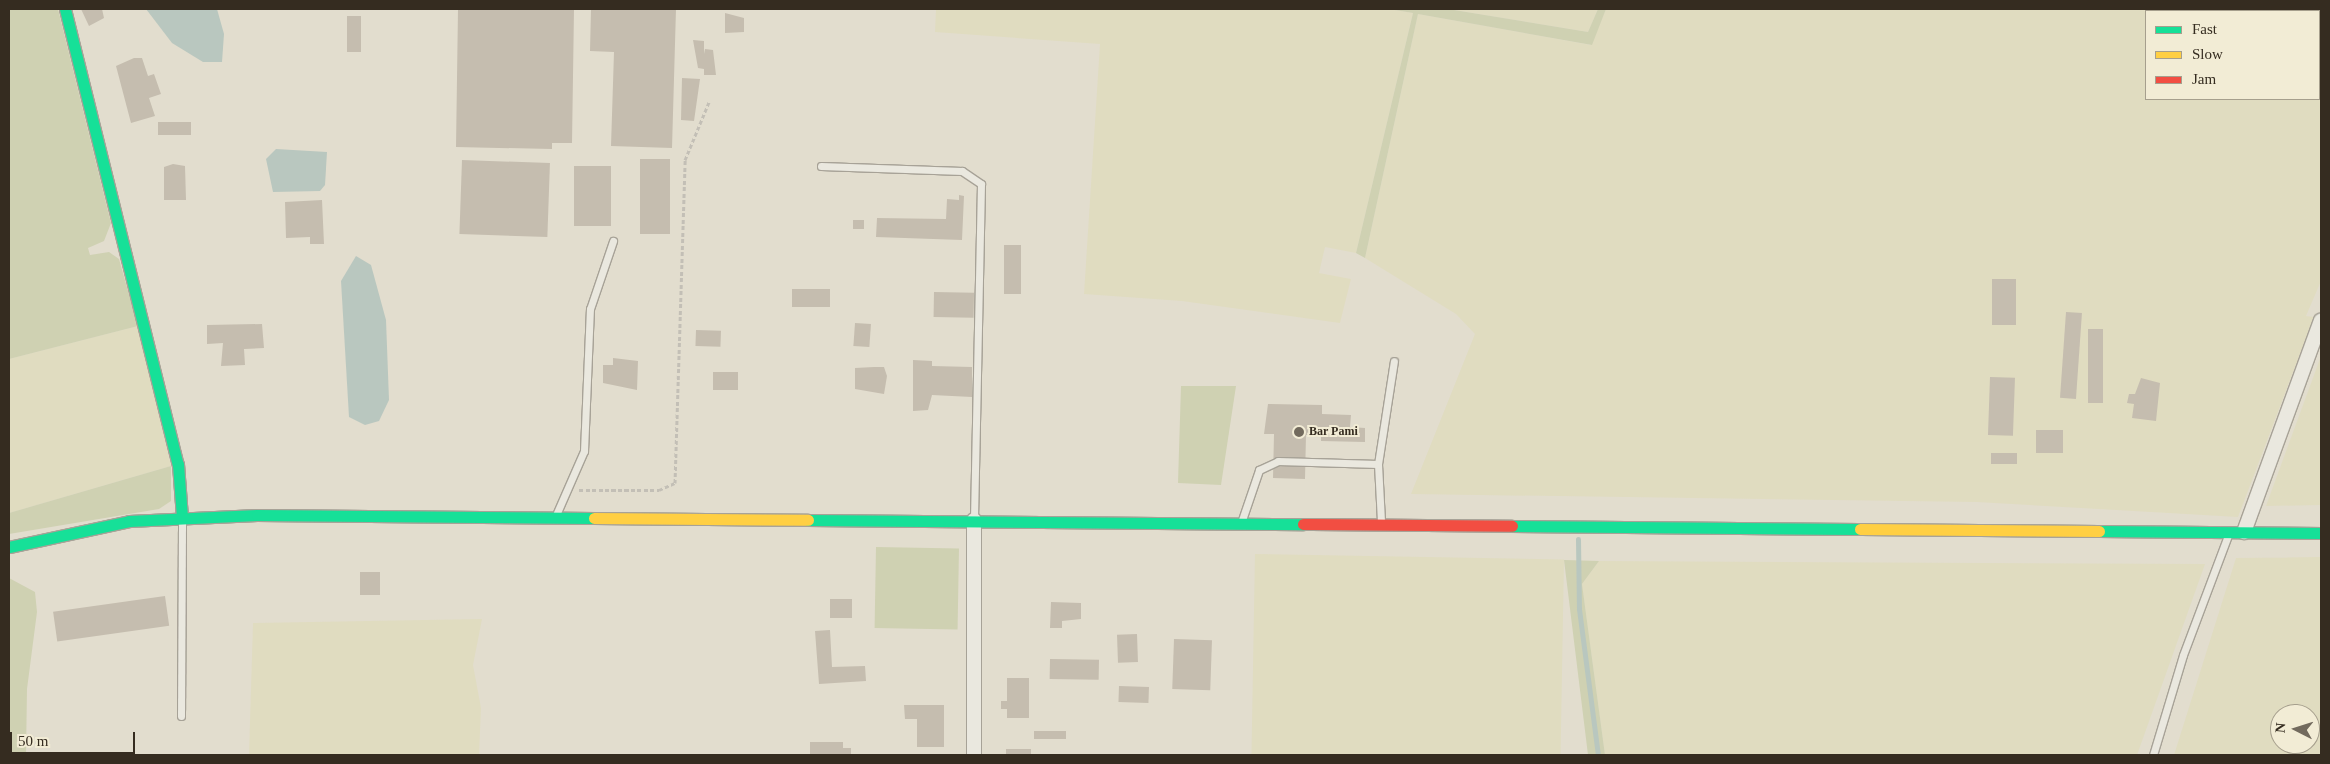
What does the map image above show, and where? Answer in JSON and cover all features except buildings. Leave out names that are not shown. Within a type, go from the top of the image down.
[{"type":"main road","points":[[65,9],[178,464],[182,517]]},
{"type":"main road","points":[[9,547],[76,530],[182,517],[556,515],[2321,533]]},
{"type":"street","points":[[2244,532],[2321,320]]},
{"type":"street","points":[[974,520],[974,755]]},
{"type":"lane","points":[[821,166],[962,171],[981,184],[974,520]]},
{"type":"lane","points":[[556,515],[584,451],[590,309],[614,241]]},
{"type":"lane","points":[[1381,524],[1378,464],[1394,361]]},
{"type":"lane","points":[[1242,523],[1254,482],[1268,464],[1378,464]]},
{"type":"lane","points":[[180,716],[182,517]]},
{"type":"lane","points":[[2153,755],[2184,655],[2229,532]]},
{"type":"path","points":[[566,492],[658,490],[674,483],[685,160],[709,102]]},
{"type":"shaded area","points":[[146,9],[217,9],[224,34],[222,62],[203,62],[172,43]]},
{"type":"shaded area","points":[[936,9],[1389,9],[1413,13],[1356,253],[1325,247],[1319,273],[1351,279],[1340,323],[1182,301],[1084,294],[1100,44],[935,32]]},
{"type":"shaded area","points":[[1448,9],[1598,9],[1588,32]]},
{"type":"shaded area","points":[[1606,9],[2321,9],[2321,281],[2306,316],[2314,317],[2238,517],[1977,502],[1411,494],[1475,334],[1456,314],[1365,258],[1418,14],[1591,45]]},
{"type":"shaded area","points":[[276,149],[327,152],[325,185],[320,191],[273,192],[266,159]]},
{"type":"shaded area","points":[[356,256],[371,265],[386,320],[389,400],[379,421],[365,425],[349,417],[341,281]]},
{"type":"shaded area","points":[[138,326],[171,466],[9,513],[9,359]]},
{"type":"shaded area","points":[[2321,356],[2321,505],[2266,506]]},
{"type":"shaded area","points":[[1255,554],[1564,559],[1561,755],[1251,755]]},
{"type":"shaded area","points":[[2321,557],[2321,755],[2174,755],[2236,558]]},
{"type":"shaded area","points":[[1599,561],[2205,564],[2137,755],[1605,755],[1582,584]]},
{"type":"shaded area","points":[[482,619],[473,665],[481,708],[479,755],[249,755],[253,623]]},
{"type":"green space","points":[[9,9],[58,9],[111,223],[104,241],[88,248],[90,255],[109,252],[119,259],[138,326],[9,359]]},
{"type":"green space","points":[[1389,9],[1448,9],[1588,32],[1598,9],[1606,9],[1592,45],[1418,14],[1365,258],[1356,253],[1413,13]]},
{"type":"green space","points":[[1181,386],[1236,386],[1221,485],[1178,483]]},
{"type":"green space","points":[[171,466],[171,501],[159,509],[9,534],[9,513]]},
{"type":"green space","points":[[876,547],[959,548],[958,629],[875,628]]},
{"type":"green space","points":[[1564,560],[1599,561],[1582,584],[1605,755],[1588,755]]},
{"type":"green space","points":[[9,578],[35,592],[37,612],[27,689],[26,755],[9,755]]},
{"type":"waterway","points":[[1578,539],[1579,609],[1598,755]]},
{"type":"traffic: fast","points":[[65,9],[178,464],[182,517]]},
{"type":"traffic: fast","points":[[9,547],[129,521],[257,515],[594,518]]},
{"type":"traffic: fast","points":[[808,520],[1303,524]]},
{"type":"traffic: fast","points":[[1512,526],[1860,529]]},
{"type":"traffic: fast","points":[[2099,531],[2321,533]]},
{"type":"traffic: slow","points":[[594,518],[808,520]]},
{"type":"traffic: slow","points":[[1860,529],[2099,531]]},
{"type":"traffic: jam","points":[[1303,524],[1512,526]]},
{"type":"place","name":"Bar Pami","points":[[1299,432]]}]
